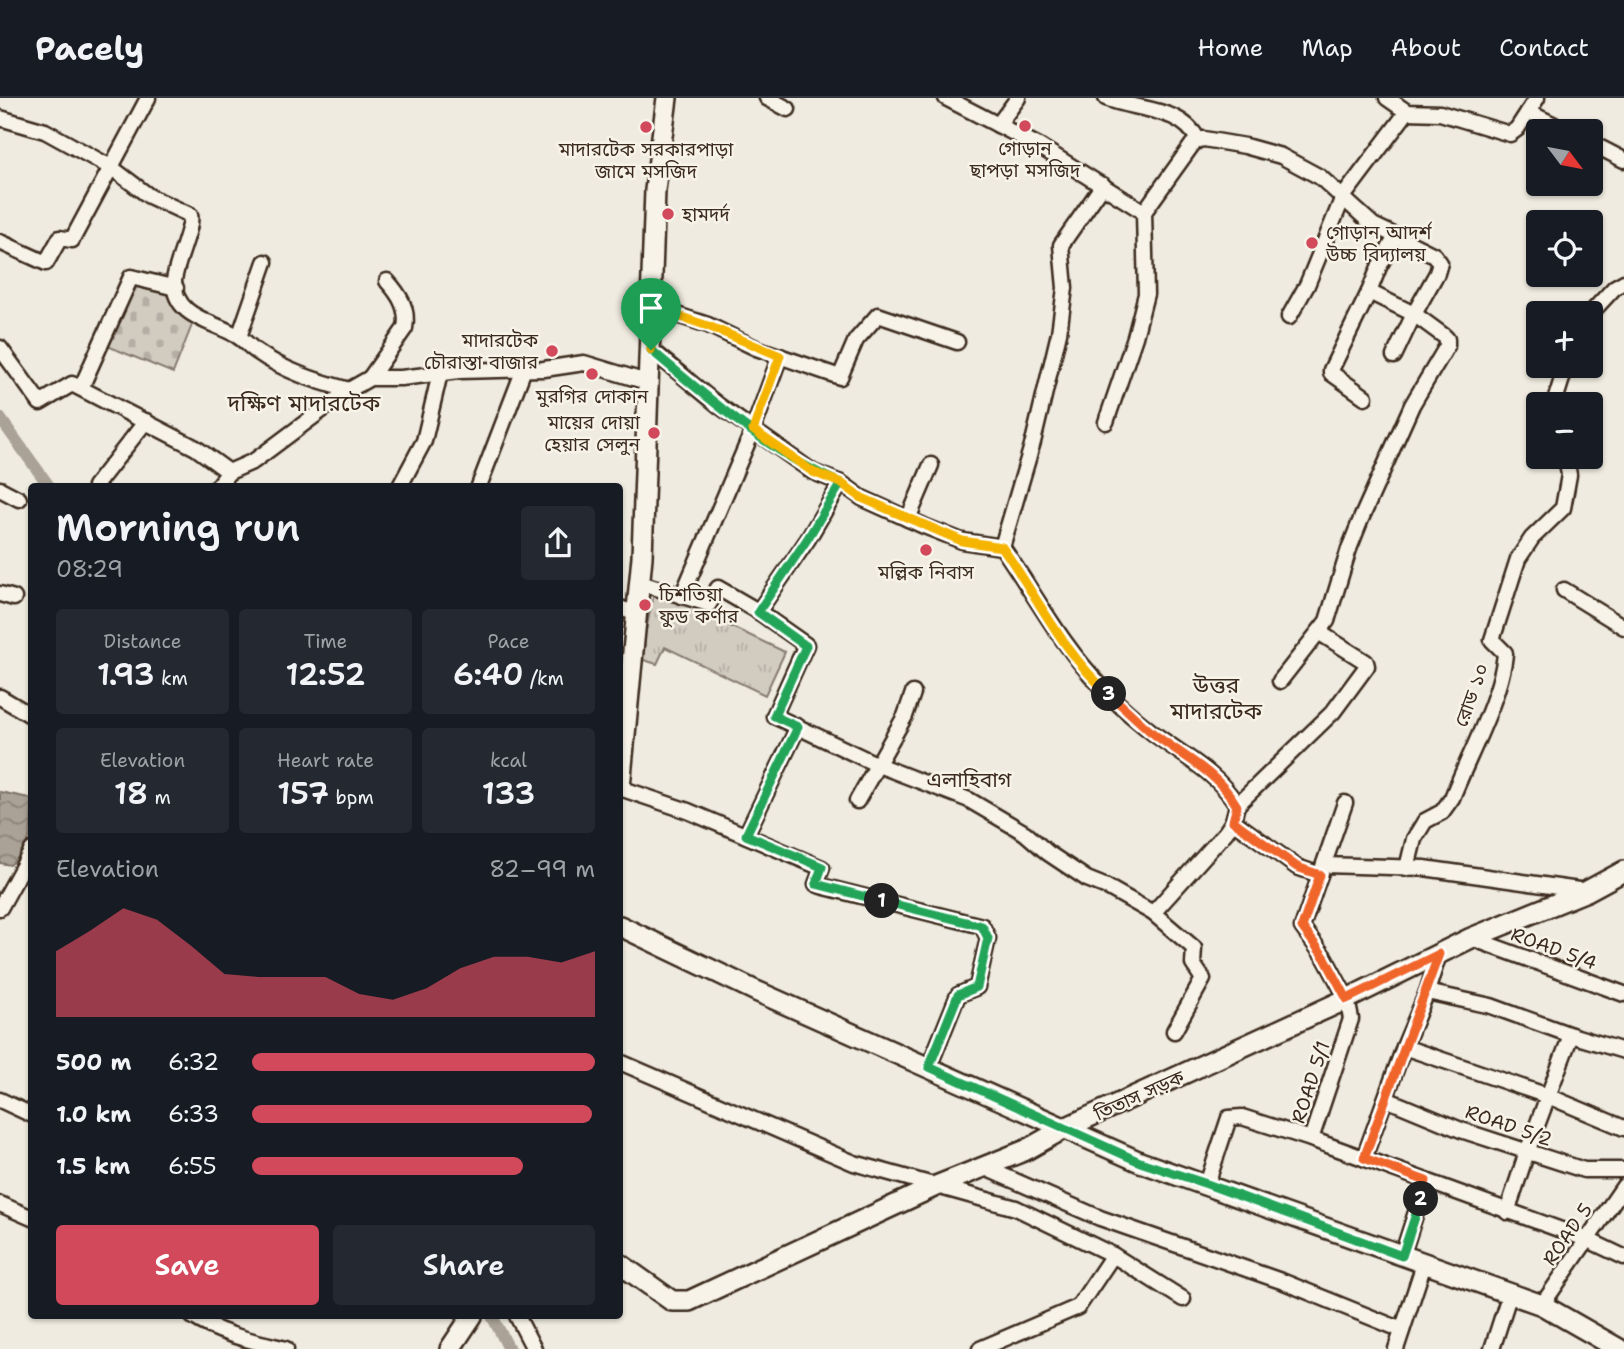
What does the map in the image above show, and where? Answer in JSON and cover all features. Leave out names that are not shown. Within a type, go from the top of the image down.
[{"type":"street","points":[[0,242],[46,263],[60,237],[72,240],[148,98]]},
{"type":"street","points":[[623,722],[628,611],[640,583],[650,383],[655,190],[667,98]]},
{"type":"street","points":[[767,98],[788,109]]},
{"type":"street","points":[[946,98],[1039,146],[1144,212]]},
{"type":"street","points":[[998,125],[1018,98]]},
{"type":"street","points":[[1106,98],[1152,109],[1171,117],[1192,129],[1198,140]]},
{"type":"street","points":[[1387,98],[1407,112],[1440,113],[1510,134],[1517,129],[1537,98]]},
{"type":"street","points":[[1289,317],[1307,285],[1343,197],[1407,112]]},
{"type":"street","points":[[1528,112],[1542,119]]},
{"type":"street","points":[[0,118],[45,131],[112,168],[149,196],[192,217],[174,282],[179,300],[193,316],[239,337],[256,352],[294,373],[349,390]]},
{"type":"street","points":[[1198,140],[1245,146],[1281,156],[1320,177],[1373,225],[1434,255],[1440,263],[1437,273],[1413,314],[1394,356]]},
{"type":"street","points":[[1105,422],[1135,337],[1146,294],[1144,212],[1198,140]]},
{"type":"street","points":[[1603,149],[1624,160]]},
{"type":"street","points":[[1002,547],[1033,442],[1059,333],[1065,288],[1061,245],[1103,185]]},
{"type":"street","points":[[1365,397],[1331,373],[1331,370],[1396,236]]},
{"type":"street","points":[[239,337],[265,262]]},
{"type":"street","points":[[81,388],[131,277],[176,288]]},
{"type":"street","points":[[220,483],[229,472],[254,461],[349,390],[370,378],[405,328],[407,320],[399,295],[387,281]]},
{"type":"street","points":[[1602,301],[1615,287],[1624,282]]},
{"type":"street","points":[[1280,681],[1327,621],[1361,519],[1412,405],[1447,346],[1444,335],[1413,314],[1369,292]]},
{"type":"street","points":[[652,307],[840,377],[856,340],[878,315],[957,342]]},
{"type":"street","points":[[0,348],[40,403],[72,384],[196,448],[229,472]]},
{"type":"street","points":[[651,350],[753,430],[813,472],[841,483],[862,498],[962,541],[1002,547],[1027,582],[1042,611],[1070,653],[1101,687],[1151,731],[1228,790],[1237,806]]},
{"type":"street","points":[[682,596],[753,430],[780,356]]},
{"type":"street","points":[[370,378],[544,369],[584,363],[650,383]]},
{"type":"street","points":[[480,483],[524,369]]},
{"type":"street","points":[[402,483],[424,441],[440,373]]},
{"type":"street","points":[[97,483],[146,421]]},
{"type":"street","points":[[908,519],[931,465]]},
{"type":"street","name":"রোড ১০","points":[[1407,868],[1414,839],[1424,821],[1442,812],[1452,798],[1493,699],[1505,653],[1492,640],[1518,559],[1532,538],[1563,508],[1568,469]]},
{"type":"street","points":[[758,612],[841,483]]},
{"type":"street","points":[[0,489],[19,499]]},
{"type":"street","points":[[640,583],[709,604],[718,588],[758,612],[806,646],[774,716],[878,765],[969,800],[1025,834],[1087,879],[1153,913],[1194,948],[1193,964],[1203,979],[1174,1031]]},
{"type":"street","points":[[1564,590],[1624,627]]},
{"type":"street","points":[[1153,913],[1233,821],[1237,806],[1333,712],[1367,666],[1366,662],[1320,633]]},
{"type":"street","points":[[857,802],[905,716],[913,694]]},
{"type":"street","points":[[0,697],[28,714]]},
{"type":"street","points":[[746,835],[798,727]]},
{"type":"street","points":[[623,789],[688,811],[822,867],[816,884],[821,886],[982,926],[988,933],[988,938],[977,987],[958,995],[929,1067]]},
{"type":"street","points":[[1322,870],[1345,803]]},
{"type":"street","points":[[1233,821],[1289,862],[1322,870],[1407,868],[1587,891]]},
{"type":"street","points":[[0,908],[28,857]]},
{"type":"street","name":"ROAD 5/1","points":[[1322,870],[1302,927],[1325,958],[1347,999],[1351,1019],[1311,1139],[1586,1240],[1624,1257]]},
{"type":"street","name":"তিতাস সড়ক","points":[[623,1266],[672,1301],[689,1301],[936,1186],[1026,1150],[1065,1128],[1347,999],[1471,938],[1587,891],[1624,871]]},
{"type":"street","points":[[623,927],[757,991],[1140,1162],[1542,1305],[1619,1349]]},
{"type":"street","name":"ROAD 5/4","points":[[1471,938],[1624,994]]},
{"type":"street","points":[[1364,1158],[1439,954]]},
{"type":"street","points":[[1427,992],[1491,1006],[1624,1051]]},
{"type":"street","points":[[1507,1212],[1571,1035]]},
{"type":"street","points":[[1404,1047],[1548,1096],[1624,1128]]},
{"type":"street","points":[[623,1063],[854,1163],[1016,1208],[1114,1255],[1183,1299]]},
{"type":"street","name":"ROAD 5/2","points":[[1386,1099],[1461,1130],[1584,1170],[1624,1170]]},
{"type":"street","points":[[0,1100],[28,1113]]},
{"type":"street","points":[[1207,1184],[1228,1122],[1233,1116],[1311,1139]]},
{"type":"street","points":[[983,1167],[1100,1218],[1284,1282],[1402,1330]]},
{"type":"street","points":[[1402,1256],[1426,1181]]},
{"type":"street","name":"ROAD 5","points":[[1542,1305],[1624,1186]]},
{"type":"street","points":[[0,1204],[28,1216]]},
{"type":"street","points":[[980,1349],[1078,1307],[1114,1255]]},
{"type":"street","points":[[1396,1349],[1424,1264]]},
{"type":"street","points":[[1492,1349],[1510,1293]]},
{"type":"street","points":[[197,1319],[239,1338],[286,1349]]},
{"type":"street","points":[[450,1349],[470,1319]]},
{"type":"street","points":[[519,1319],[534,1349]]},
{"type":"green space","points":[[133,282],[171,294],[194,320],[173,373],[105,345]]},
{"type":"green space","points":[[654,592],[710,609],[711,617],[785,652],[765,695],[665,647],[657,664],[640,659]]},
{"type":"water","points":[[0,792],[28,798],[28,842],[10,865],[0,863]]},
{"type":"waterway","points":[[0,418],[47,483]]},
{"type":"waterway","points":[[494,1319],[509,1349]]},
{"type":"place","name":"গোড়ান ছাপড়া মসজিদ","points":[[1025,126]]},
{"type":"place","name":"মাদারটেক সরকারপাড়া জামে মসজিদ","points":[[646,127]]},
{"type":"place","name":"হামদর্দ","points":[[668,214]]},
{"type":"place","name":"গোড়ান আদর্শ উচ্চ বিদ্যালয়","points":[[1312,243]]},
{"type":"place","name":"মাদারটেক চৌরাস্তা বাজার","points":[[552,351]]},
{"type":"place","name":"মুরগির দোকান","points":[[592,374]]},
{"type":"place","name":"মায়ের দোয়া হেয়ার সেলুন","points":[[654,433]]},
{"type":"place","name":"মল্লিক নিবাস","points":[[926,550]]},
{"type":"place","name":"চিশতিয়া ফুড কর্ণার","points":[[645,605]]},
{"type":"district","name":"দক্ষিণ মাদারটেক","points":[[304,403]]},
{"type":"district","name":"উত্তর মাদারটেক","points":[[1216,698]]},
{"type":"district","name":"এলাহিবাগ","points":[[969,780]]},
{"type":"route","points":[[651,350],[652,307],[708,326],[780,356],[753,430],[813,472],[841,483],[862,498],[962,541],[1002,547],[1027,582],[1042,611],[1070,653],[1101,687],[1151,731],[1228,790],[1237,806],[1233,821],[1297,867],[1320,875],[1302,927],[1325,958],[1347,999],[1439,954],[1364,1158],[1426,1181],[1402,1256],[1283,1211],[1140,1162],[929,1067],[958,995],[977,987],[988,933],[982,926],[816,884],[822,867],[746,835],[798,727],[774,716],[806,646],[758,612],[841,483],[813,472],[753,430],[651,350]]}]
